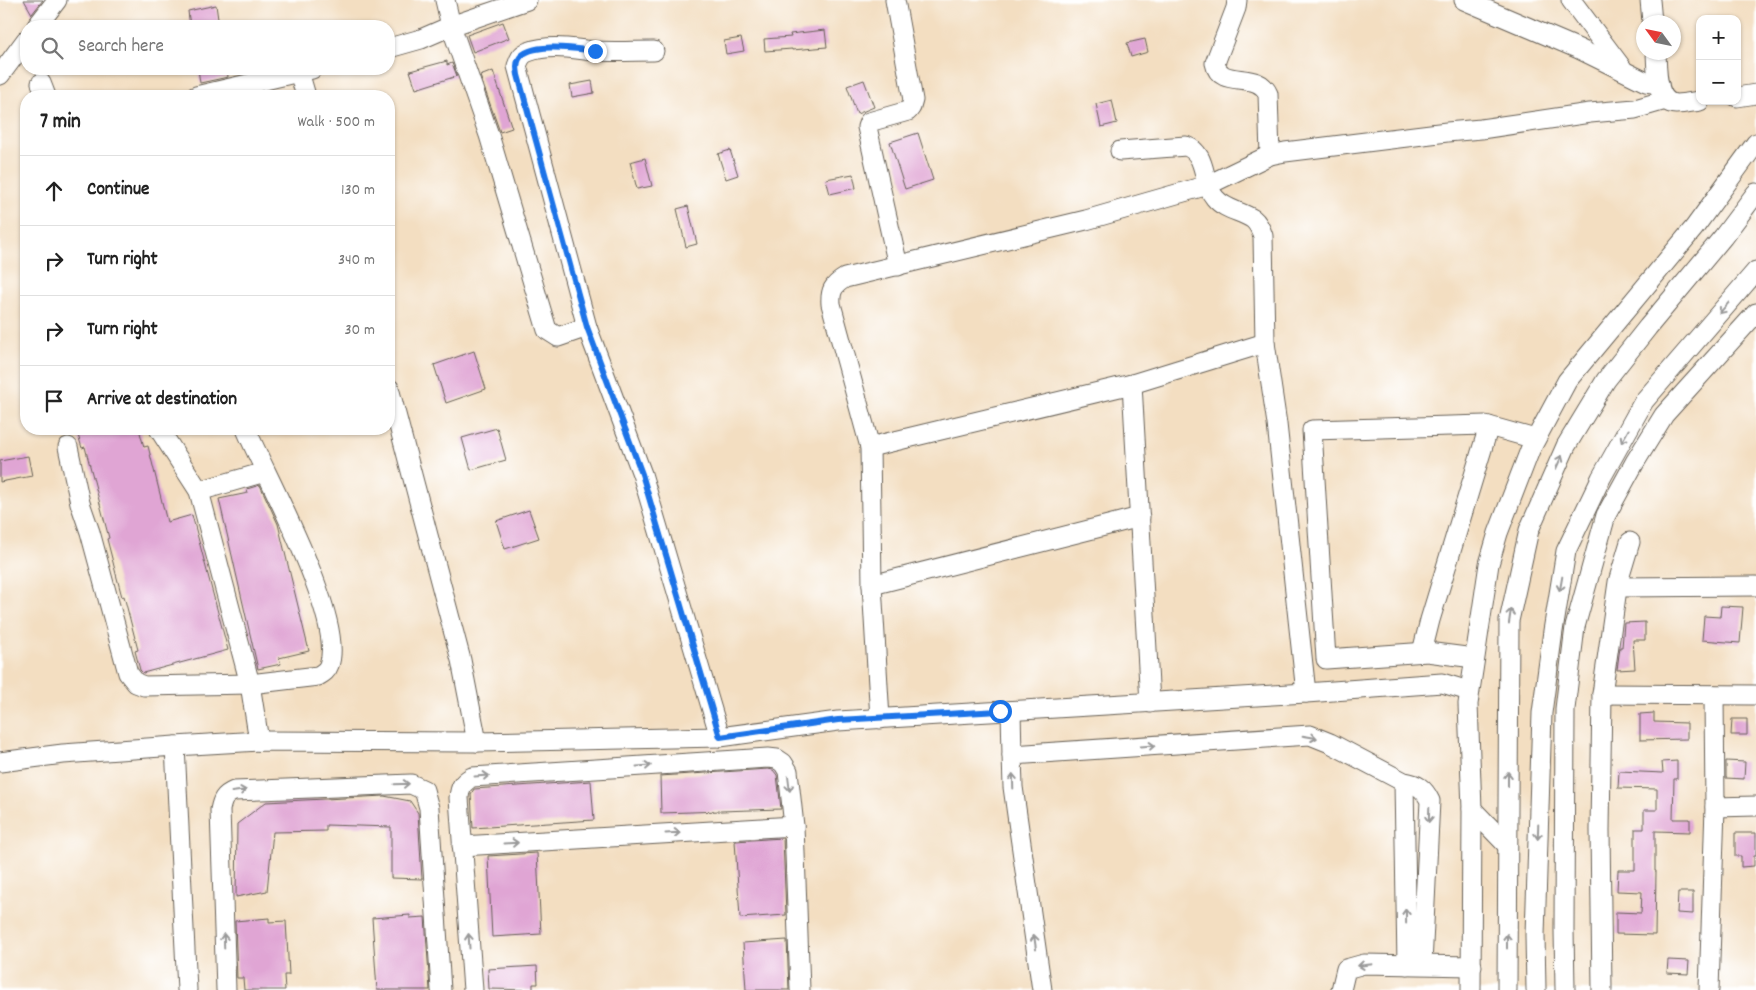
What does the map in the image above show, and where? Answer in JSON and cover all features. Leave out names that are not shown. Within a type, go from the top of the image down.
[{"type":"street","points":[[42,20],[57,0]]},
{"type":"street","points":[[445,0],[451,26],[488,135],[547,330],[558,337],[587,327]]},
{"type":"street","points":[[395,46],[421,39],[451,26],[527,0]]},
{"type":"street","points":[[895,0],[913,100],[908,111],[870,122],[867,128],[898,266]]},
{"type":"street","points":[[1237,0],[1216,67],[1220,73],[1227,77],[1255,81],[1265,89],[1268,94],[1270,155]]},
{"type":"street","points":[[1464,0],[1579,49],[1625,71],[1663,92],[1674,104],[1696,101]]},
{"type":"street","points":[[1571,0],[1625,71]]},
{"type":"street","points":[[1650,0],[1651,15]]},
{"type":"street","points":[[654,51],[595,51],[554,47],[529,51],[523,54],[517,66],[587,327],[642,474],[720,737]]},
{"type":"street","points":[[0,75],[20,48]]},
{"type":"street","points":[[1657,60],[1663,92]]},
{"type":"street","points":[[221,90],[285,75]]},
{"type":"street","points":[[306,75],[306,90]]},
{"type":"street","points":[[880,719],[872,585],[870,447],[831,304],[830,292],[836,283],[845,278],[1086,220],[1208,185],[1270,155],[1295,150],[1480,129],[1635,108],[1663,92]]},
{"type":"street","points":[[1741,96],[1756,94]]},
{"type":"street","points":[[1471,990],[1472,809],[1469,691],[1493,548],[1535,439],[1567,381],[1694,228],[1756,144]]},
{"type":"street","points":[[1120,151],[1186,146],[1192,148],[1200,158],[1214,198],[1227,207],[1252,219],[1259,226],[1263,236],[1265,343],[1277,424],[1306,693]]},
{"type":"street","points":[[1507,990],[1509,621],[1529,530],[1569,439],[1606,380],[1648,327],[1724,238],[1756,193]]},
{"type":"street","points":[[1536,990],[1535,935],[1542,713],[1566,551],[1601,478],[1644,401],[1756,271]]},
{"type":"street","points":[[1566,990],[1564,938],[1565,708],[1576,627],[1606,515],[1664,415],[1756,313]]},
{"type":"street","points":[[870,447],[1132,384],[1265,343]]},
{"type":"street","points":[[1132,384],[1150,703]]},
{"type":"street","points":[[395,411],[461,660],[477,742]]},
{"type":"street","points":[[1474,658],[1422,652],[1326,659],[1312,430],[1489,426],[1535,439]]},
{"type":"street","points":[[1422,652],[1489,426]]},
{"type":"street","points":[[163,435],[199,491],[250,684],[260,741]]},
{"type":"street","points":[[68,447],[80,503],[90,532],[131,679],[144,686],[250,684],[318,676],[326,671],[329,664],[331,644],[325,608],[310,570],[249,435]]},
{"type":"street","points":[[199,491],[265,472]]},
{"type":"street","points":[[872,585],[1140,517]]},
{"type":"street","points":[[1602,990],[1600,830],[1602,694],[1618,587],[1630,542]]},
{"type":"street","points":[[1618,587],[1756,586]]},
{"type":"street","points":[[0,762],[63,754],[260,741],[477,742],[720,737],[838,720],[1150,703],[1442,683],[1469,691]]},
{"type":"street","points":[[1602,694],[1756,696]]},
{"type":"street","points":[[1709,990],[1715,806],[1714,695]]},
{"type":"street","points":[[1010,711],[1013,787],[1042,990]]},
{"type":"street","points":[[1012,755],[1310,735],[1330,743],[1404,782],[1416,784],[1426,792],[1430,801],[1426,920],[1415,964]]},
{"type":"street","points":[[175,746],[187,990]]},
{"type":"street","points":[[473,990],[459,798],[460,788],[464,782],[472,777],[768,758],[777,759],[783,763],[788,771],[794,826],[800,990]]},
{"type":"street","points":[[1404,782],[1415,964]]},
{"type":"street","points":[[226,990],[220,810],[226,794],[234,791],[411,784],[424,790],[429,808],[441,990]]},
{"type":"street","points":[[1715,806],[1756,806]]},
{"type":"street","points":[[1472,809],[1507,845]]},
{"type":"street","points":[[462,846],[794,826]]},
{"type":"street","points":[[1535,935],[1564,938]]},
{"type":"street","points":[[1341,990],[1346,969],[1364,964],[1472,966]]},
{"type":"building","points":[[24,0],[43,0],[32,14]]},
{"type":"building","points":[[216,5],[218,20],[189,20],[188,11]]},
{"type":"building","points":[[503,22],[509,38],[473,52],[467,35]]},
{"type":"building","points":[[825,30],[827,47],[765,51],[764,39],[791,37],[790,34]]},
{"type":"building","points":[[741,38],[744,51],[726,54],[724,41]]},
{"type":"building","points":[[1145,39],[1148,52],[1131,57],[1127,43]]},
{"type":"building","points":[[447,61],[447,65],[452,63],[457,76],[416,89],[410,71]]},
{"type":"building","points":[[493,71],[512,128],[500,132],[480,76]]},
{"type":"building","points":[[199,75],[228,75],[228,77],[200,83]]},
{"type":"building","points":[[864,80],[874,107],[857,114],[847,86]]},
{"type":"building","points":[[592,81],[594,93],[572,97],[570,85]]},
{"type":"building","points":[[1112,100],[1117,123],[1101,127],[1096,104]]},
{"type":"building","points":[[918,133],[933,180],[905,189],[890,142]]},
{"type":"building","points":[[730,150],[738,175],[726,179],[718,154]]},
{"type":"building","points":[[645,158],[652,186],[637,189],[630,162]]},
{"type":"building","points":[[853,174],[856,188],[830,194],[826,179]]},
{"type":"building","points":[[688,206],[697,244],[686,247],[677,209]]},
{"type":"building","points":[[474,351],[486,389],[446,403],[434,365]]},
{"type":"building","points":[[497,428],[506,460],[471,470],[462,438]]},
{"type":"building","points":[[78,435],[141,435],[144,447],[148,446],[167,522],[192,515],[228,650],[143,673],[140,670],[135,651],[138,650],[124,596],[122,597],[107,539],[109,538],[85,447],[82,448]]},
{"type":"building","points":[[28,456],[32,476],[0,482],[0,461]]},
{"type":"building","points":[[260,485],[278,524],[309,651],[279,658],[281,664],[258,669],[219,499],[248,493],[247,489]]},
{"type":"building","points":[[529,510],[539,538],[505,549],[496,521]]},
{"type":"building","points":[[1721,606],[1743,607],[1740,643],[1702,640],[1704,616],[1720,617]]},
{"type":"building","points":[[1645,622],[1645,640],[1633,640],[1635,669],[1617,670],[1620,647],[1622,647],[1624,623]]},
{"type":"building","points":[[1654,713],[1654,722],[1687,723],[1687,739],[1640,740],[1640,714]]},
{"type":"building","points":[[1732,719],[1747,719],[1747,735],[1731,735]]},
{"type":"building","points":[[1677,761],[1677,779],[1674,779],[1673,819],[1690,819],[1690,832],[1655,831],[1655,935],[1616,934],[1616,912],[1641,913],[1642,892],[1617,891],[1618,870],[1635,870],[1635,829],[1644,829],[1644,810],[1657,810],[1657,789],[1618,788],[1619,771],[1663,773],[1662,762]]},
{"type":"building","points":[[1726,761],[1745,762],[1744,779],[1726,778]]},
{"type":"building","points":[[773,770],[777,775],[781,809],[661,813],[660,776]]},
{"type":"building","points":[[591,781],[594,820],[473,828],[471,794],[474,789]]},
{"type":"building","points":[[384,796],[410,801],[418,813],[422,879],[391,878],[391,827],[326,825],[326,831],[273,832],[267,891],[236,897],[237,824],[266,802]]},
{"type":"building","points":[[1735,833],[1756,833],[1754,866],[1741,867],[1741,856],[1735,856]]},
{"type":"building","points":[[783,838],[786,915],[740,918],[735,841]]},
{"type":"building","points":[[537,853],[541,934],[492,937],[488,856]]},
{"type":"building","points":[[1678,892],[1693,892],[1693,914],[1677,913]]},
{"type":"building","points":[[410,915],[410,918],[425,917],[430,990],[377,990],[372,918]]},
{"type":"building","points":[[269,918],[269,922],[286,921],[289,975],[284,975],[285,990],[244,990],[243,978],[237,978],[235,921]]},
{"type":"building","points":[[787,940],[789,990],[746,990],[743,943]]},
{"type":"building","points":[[1668,960],[1689,961],[1688,974],[1667,973]]},
{"type":"building","points":[[537,966],[538,984],[533,984],[533,990],[489,989],[488,969]]},
{"type":"route","points":[[595,51],[554,47],[529,51],[523,54],[519,60],[517,66],[518,75],[587,327],[642,474],[720,737],[838,720],[1000,711]]}]
